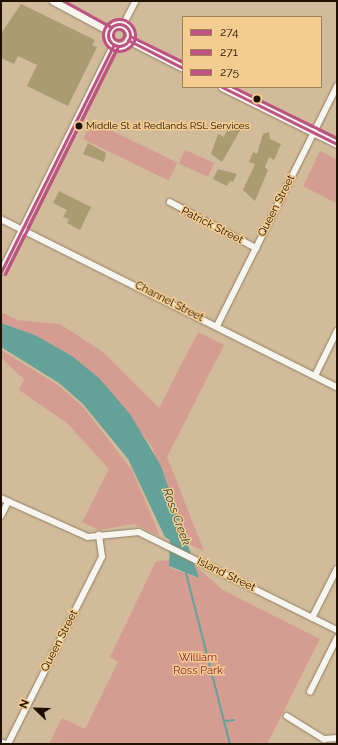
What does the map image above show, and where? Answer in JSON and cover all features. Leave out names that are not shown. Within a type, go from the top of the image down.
[{"type":"street","points":[[1,272],[114,44],[109,31],[53,1]]},
{"type":"street","points":[[109,31],[123,24],[136,1]]},
{"type":"street","points":[[114,44],[123,44],[128,40],[129,31],[123,24]]},
{"type":"street","points":[[128,40],[182,67]]},
{"type":"street","name":"Queen Street","points":[[217,326],[337,86]]},
{"type":"street","points":[[224,88],[337,144]]},
{"type":"street","name":"Patrick Street","points":[[170,202],[256,248]]},
{"type":"street","name":"Channel Street","points":[[1,219],[337,387]]},
{"type":"street","points":[[315,376],[337,331]]},
{"type":"street","name":"Island Street","points":[[1,498],[71,532],[100,535],[139,532],[337,630]]},
{"type":"street","points":[[1,516],[8,502]]},
{"type":"street","name":"Queen Street","points":[[7,744],[102,557],[100,535]]},
{"type":"street","points":[[312,618],[337,569]]},
{"type":"street","points":[[310,692],[337,638]]},
{"type":"street","points":[[287,716],[324,739],[337,738]]},
{"type":"street","points":[[1,742],[7,744]]},
{"type":"green space","points":[[92,121],[177,163],[169,181],[83,139]]},
{"type":"green space","points":[[185,150],[214,163],[208,177],[179,164]]},
{"type":"green space","points":[[320,151],[337,160],[336,203],[303,186]]},
{"type":"green space","points":[[1,312],[17,320],[60,324],[103,352],[159,408],[198,332],[224,345],[167,457],[204,551],[188,544],[152,447],[99,378],[72,356],[35,335],[1,323]]},
{"type":"green space","points":[[1,350],[58,385],[83,407],[132,470],[160,536],[134,524],[99,530],[82,522],[109,469],[67,423],[19,390],[24,379],[1,358]]},
{"type":"green space","name":"William Ross Park","points":[[171,560],[170,568],[198,578],[192,563],[223,590],[320,639],[267,744],[49,744],[62,718],[85,729],[118,662],[110,657],[156,561]]},
{"type":"water","points":[[1,323],[35,335],[72,356],[99,378],[130,414],[161,466],[199,578],[169,566],[170,540],[165,537],[128,459],[83,404],[59,383],[1,347]]},
{"type":"building","points":[[21,4],[95,40],[92,45],[97,47],[68,106],[27,86],[37,65],[18,56],[14,64],[1,58],[1,34]]},
{"type":"building","points":[[231,122],[242,127],[222,162],[211,154],[218,134],[224,137]]},
{"type":"building","points":[[269,132],[270,139],[281,144],[274,160],[269,157],[265,167],[268,170],[255,201],[243,190],[255,164],[249,162],[253,152],[257,154],[263,134]]},
{"type":"building","points":[[88,143],[106,153],[104,162],[83,154]]},
{"type":"building","points":[[218,169],[237,174],[233,182],[230,181],[227,186],[213,179]]},
{"type":"building","points":[[59,191],[91,207],[80,230],[67,223],[69,219],[63,217],[67,210],[53,203]]},
{"type":"waterway","name":"Ross Creek","points":[[186,573],[230,744]]},
{"type":"waterway","points":[[226,721],[234,720]]},
{"type":"transit line","name":"275","points":[[64,1],[111,27]]},
{"type":"transit line","name":"271","points":[[119,19],[130,24],[135,35],[130,46],[119,51],[108,46],[103,35],[108,24],[119,19]]},
{"type":"transit line","name":"274","points":[[119,24],[123,25],[129,31],[130,35],[129,39],[123,45],[119,46],[115,45],[109,39],[108,35],[109,31],[115,25],[119,24]]},
{"type":"transit line","name":"275","points":[[119,29],[123,31],[125,35],[123,39],[119,41],[115,39],[113,35],[115,31],[119,29]]},
{"type":"transit line","name":"275","points":[[130,36],[182,62]]},
{"type":"transit line","name":"274","points":[[128,40],[182,67]]},
{"type":"transit line","name":"274","points":[[1,272],[114,44]]},
{"type":"transit line","name":"271","points":[[5,274],[118,46]]},
{"type":"transit line","name":"274","points":[[224,88],[337,144]]},
{"type":"transit line","name":"275","points":[[235,88],[337,138]]},
{"type":"place","name":"Middle St at Redlands RSL Services","points":[[79,126]]}]
